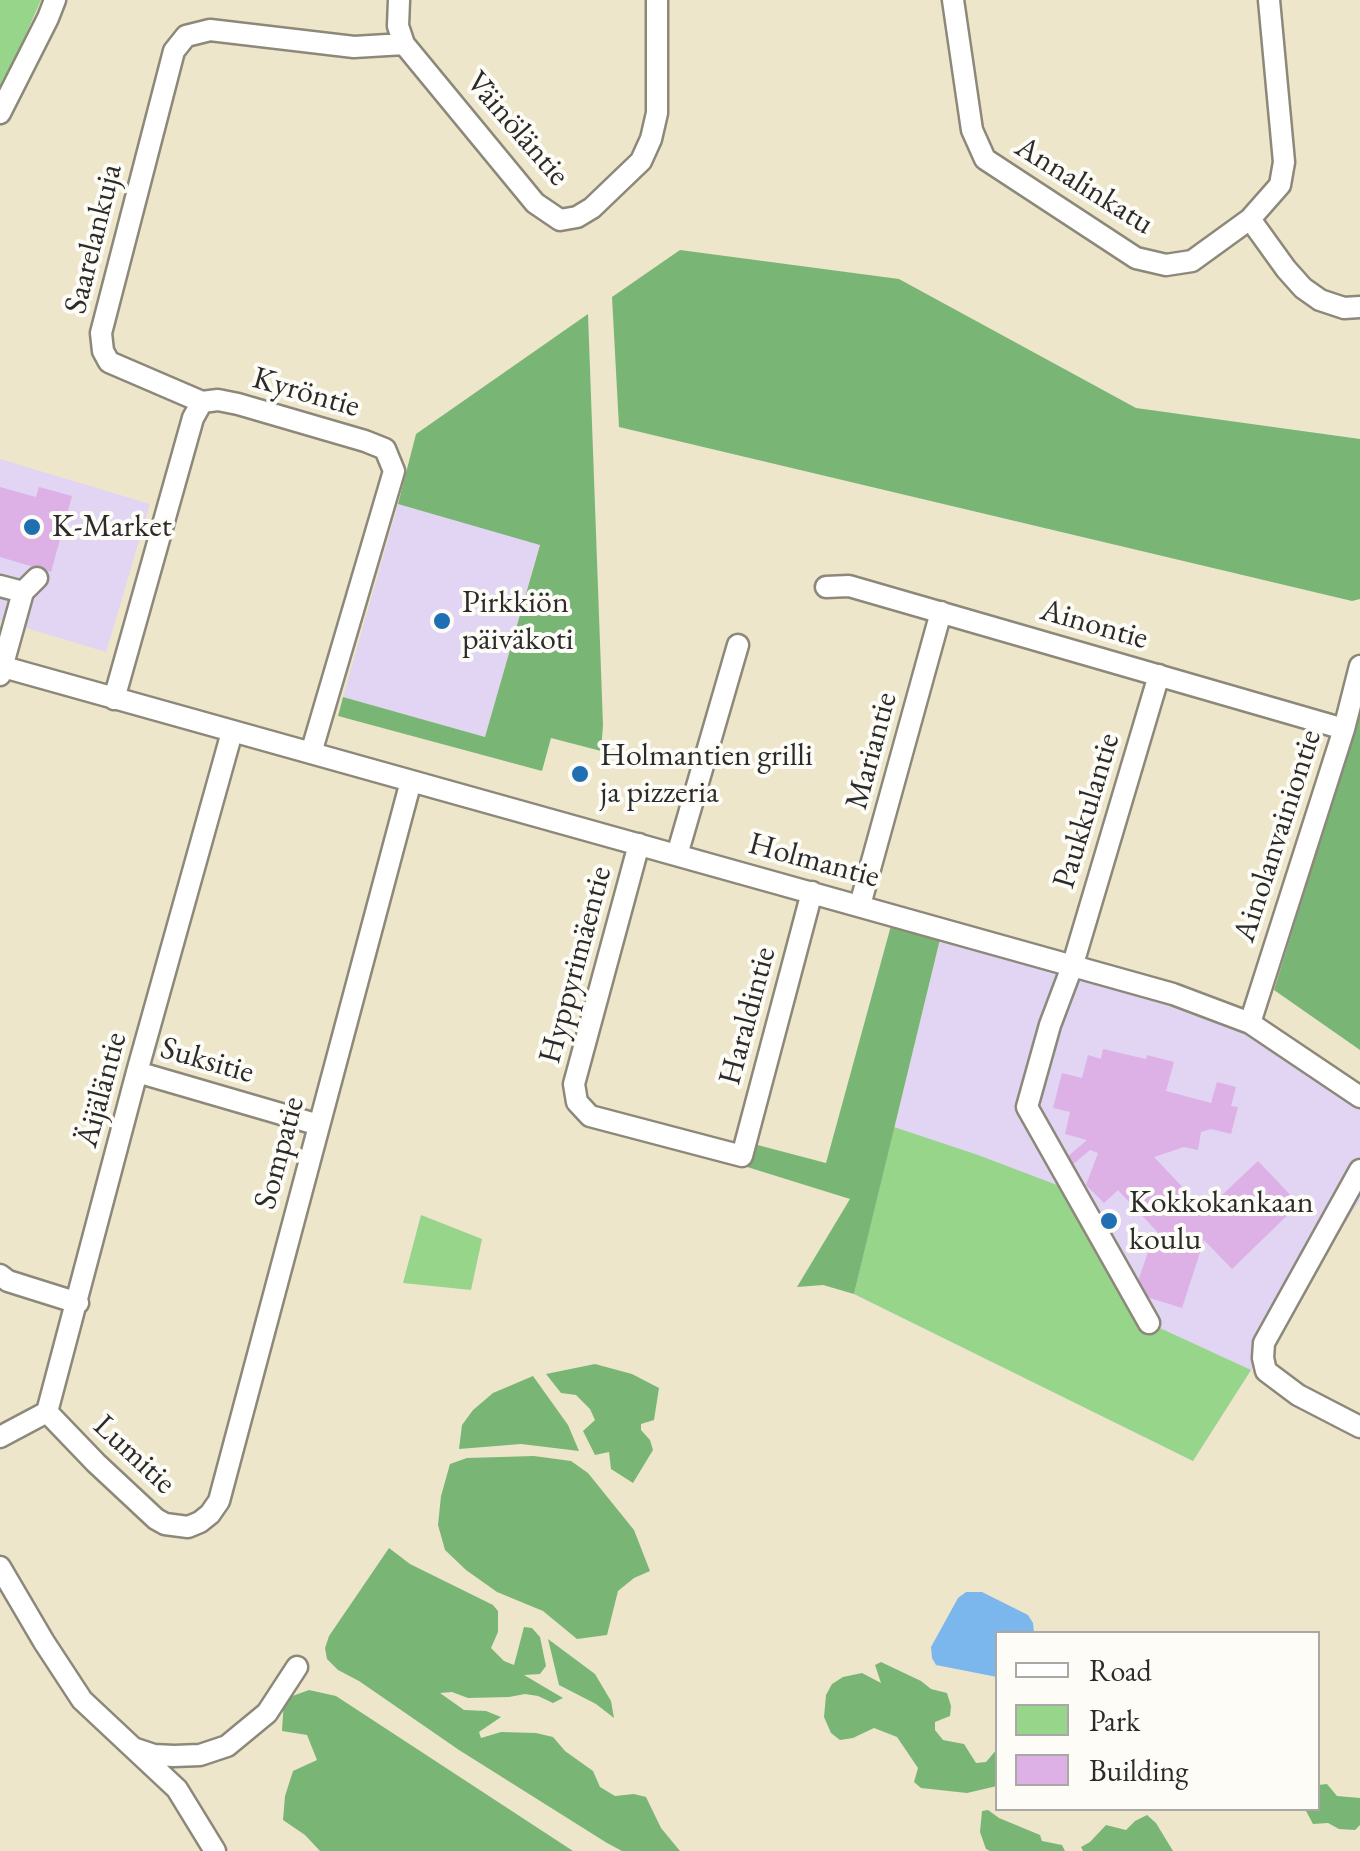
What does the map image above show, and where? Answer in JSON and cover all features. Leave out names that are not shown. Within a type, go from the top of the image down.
[{"type":"street","points":[[0,113],[55,0]]},
{"type":"street","points":[[399,0],[398,26],[404,44]]},
{"type":"street","name":"Väinöläntie","points":[[404,44],[535,202],[560,220],[577,217],[592,208],[641,161],[651,139],[657,113],[657,0]]},
{"type":"street","name":"Annalinkatu","points":[[953,0],[972,130],[986,159],[1136,258],[1166,265],[1192,261],[1250,220],[1280,184],[1284,162],[1269,0]]},
{"type":"street","name":"Saarelankuja","points":[[202,402],[109,362],[101,332],[174,52],[186,36],[210,30],[354,47],[404,44]]},
{"type":"street","points":[[1250,220],[1303,288],[1320,300],[1344,308],[1360,307]]},
{"type":"street","name":"Kyröntie","points":[[114,699],[193,418],[202,402],[238,404],[386,449],[394,470],[311,754]]},
{"type":"street","points":[[0,586],[30,585],[1,669]]},
{"type":"street","name":"Ainontie","points":[[826,588],[849,586],[1344,729]]},
{"type":"street","name":"Mariantie","points":[[860,905],[942,612]]},
{"type":"street","points":[[677,855],[738,645]]},
{"type":"street","name":"Ainolanvainiontie","points":[[1250,1023],[1344,729],[1360,666]]},
{"type":"street","name":"Holmantie","points":[[1,669],[1174,994],[1250,1023],[1360,1097]]},
{"type":"street","name":"Paukkulantie","points":[[1149,1323],[1027,1107],[1159,676]]},
{"type":"street","name":"Äijäläntie","points":[[47,1412],[232,732]]},
{"type":"street","name":"Sompatie","points":[[188,1526],[210,1514],[219,1501],[411,781]]},
{"type":"street","name":"Hyppyrimäentie","points":[[640,844],[574,1084],[577,1102],[590,1116],[742,1156]]},
{"type":"street","name":"Haraldintie","points":[[742,1156],[812,892]]},
{"type":"street","name":"Suksitie","points":[[137,1072],[319,1126]]},
{"type":"street","points":[[1360,1170],[1264,1343],[1263,1358],[1266,1371],[1298,1396],[1360,1427]]},
{"type":"street","points":[[0,1275],[8,1282],[78,1303]]},
{"type":"street","points":[[0,1437],[47,1412]]},
{"type":"street","name":"Lumitie","points":[[47,1412],[156,1519],[164,1524],[188,1526]]},
{"type":"street","points":[[0,1567],[82,1700],[177,1789],[215,1851]]},
{"type":"street","points":[[134,1748],[174,1756],[200,1755],[227,1746],[267,1713],[296,1667]]},
{"type":"shaded area","points":[[0,459],[150,504],[106,652],[0,620]]},
{"type":"shaded area","name":"Pirkkiön päiväkoti","points":[[398,504],[540,544],[485,738],[343,697]]},
{"type":"shaded area","name":"Kokkokankaan koulu","points":[[941,935],[1170,1001],[1247,1028],[1360,1105],[1360,1200],[1193,1461],[854,1294]]},
{"type":"green space","points":[[0,0],[41,0],[0,93]]},
{"type":"green space","points":[[680,250],[899,279],[1136,408],[1360,439],[1360,599],[1352,601],[619,427],[612,297]]},
{"type":"green space","points":[[588,314],[601,751],[551,738],[542,771],[338,716],[343,697],[485,737],[540,545],[398,504],[416,434]]},
{"type":"green space","points":[[1360,712],[1360,1050],[1274,990]]},
{"type":"green space","points":[[892,922],[941,935],[854,1294],[823,1285],[797,1287],[850,1199],[744,1166],[750,1143],[826,1163]]},
{"type":"green space","points":[[894,1127],[1078,1193],[1149,1323],[1251,1370],[1193,1461],[854,1294]]},
{"type":"green space","points":[[421,1215],[482,1239],[471,1290],[403,1283]]},
{"type":"green space","points":[[595,1364],[632,1374],[659,1388],[654,1420],[641,1424],[653,1450],[633,1483],[611,1469],[609,1452],[595,1455],[583,1431],[595,1420],[590,1409],[576,1395],[561,1393],[546,1374]]},
{"type":"green space","points":[[533,1376],[568,1425],[579,1451],[521,1444],[459,1449],[462,1425],[473,1410],[493,1393]]},
{"type":"green space","points":[[534,1456],[571,1461],[588,1473],[634,1530],[650,1571],[618,1591],[607,1635],[577,1639],[543,1611],[497,1592],[445,1550],[438,1525],[450,1464],[467,1458]]},
{"type":"green space","points":[[389,1548],[410,1564],[493,1605],[498,1611],[498,1632],[491,1648],[504,1661],[514,1665],[524,1627],[532,1628],[540,1637],[546,1666],[540,1674],[524,1675],[563,1698],[553,1703],[525,1694],[468,1698],[452,1692],[440,1693],[464,1710],[486,1711],[501,1717],[479,1732],[481,1738],[501,1732],[553,1737],[593,1771],[600,1787],[615,1796],[646,1797],[661,1828],[680,1851],[622,1851],[607,1843],[459,1750],[327,1659],[329,1636]]},
{"type":"green space","points":[[548,1639],[595,1674],[611,1701],[614,1718],[559,1685]]},
{"type":"green space","points":[[881,1662],[931,1689],[947,1693],[950,1716],[935,1722],[935,1730],[943,1740],[964,1744],[976,1763],[986,1762],[995,1751],[995,1786],[967,1793],[921,1788],[914,1782],[918,1768],[897,1737],[874,1728],[840,1740],[831,1733],[824,1717],[826,1695],[832,1684],[862,1673],[881,1683],[875,1665]]},
{"type":"green space","points":[[309,1690],[336,1696],[573,1851],[320,1851],[283,1820],[293,1771],[317,1760],[307,1735],[282,1731],[284,1699]]},
{"type":"green space","points":[[1327,1784],[1337,1796],[1360,1798],[1360,1825],[1355,1830],[1339,1829],[1328,1823],[1313,1824],[1306,1811],[1320,1811],[1320,1785]]},
{"type":"green space","points":[[988,1810],[1040,1835],[1042,1841],[1062,1845],[1065,1851],[986,1849],[980,1832],[982,1811]]},
{"type":"green space","points":[[1147,1815],[1173,1851],[1083,1851],[1081,1847],[1106,1825],[1126,1830]]},
{"type":"water","points":[[966,1592],[982,1592],[1028,1615],[1033,1623],[1034,1631],[995,1631],[995,1677],[936,1665],[932,1658],[931,1647],[958,1598]]},
{"type":"building","name":"K-Market","points":[[0,487],[36,497],[39,487],[72,496],[51,572],[0,557]]},
{"type":"building","points":[[1103,1049],[1174,1062],[1166,1091],[1211,1103],[1217,1082],[1236,1087],[1231,1106],[1238,1107],[1231,1134],[1211,1129],[1201,1132],[1198,1150],[1184,1147],[1154,1157],[1205,1211],[1258,1161],[1299,1204],[1232,1269],[1204,1240],[1182,1308],[1134,1293],[1150,1246],[1162,1250],[1165,1240],[1118,1190],[1104,1203],[1086,1185],[1098,1153],[1090,1150],[1072,1165],[1066,1158],[1087,1140],[1065,1134],[1070,1112],[1053,1108],[1062,1073],[1082,1078],[1088,1055],[1101,1059]]},
{"type":"place","name":"K-Market","points":[[32,527]]},
{"type":"place","name":"Pirkkiön päiväkoti","points":[[442,621]]},
{"type":"place","name":"Holmantien grilli ja pizzeria","points":[[580,774]]},
{"type":"place","name":"Kokkokankaan koulu","points":[[1109,1221]]}]
